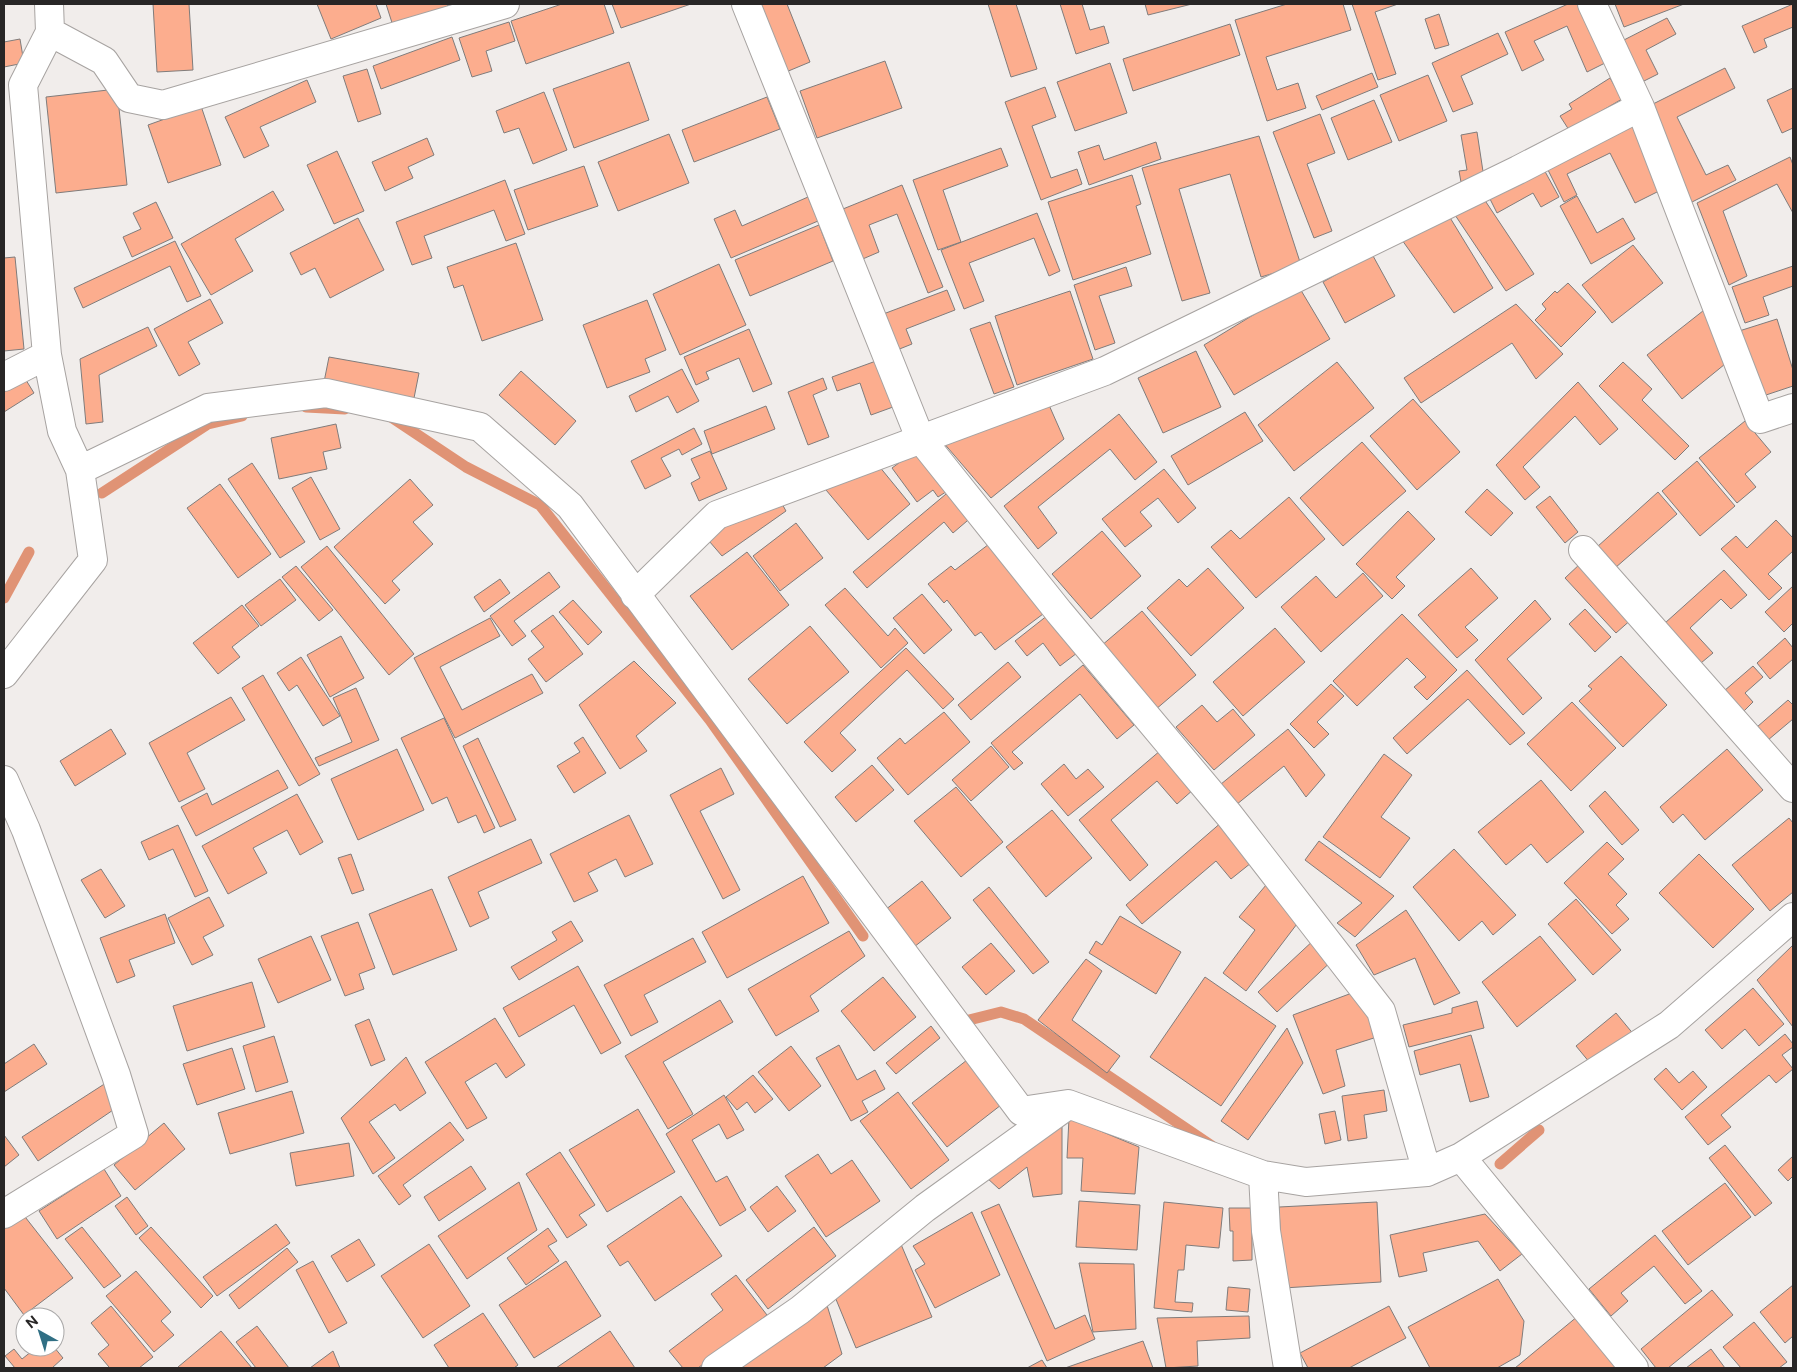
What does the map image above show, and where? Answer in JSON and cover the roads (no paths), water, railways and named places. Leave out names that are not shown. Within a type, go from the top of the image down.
[{"type":"street","points":[[4,674],[94,560],[80,470],[62,431],[47,355],[14,89],[50,32],[49,4]]},
{"type":"street","points":[[50,32],[104,61],[129,98],[164,105],[506,4]]},
{"type":"street","points":[[746,4],[920,438],[1059,612],[1229,814],[1382,1011],[1427,1172]]},
{"type":"street","points":[[1592,4],[1640,107],[1760,418],[1793,408]]},
{"type":"street","points":[[635,595],[717,515],[1104,371],[1518,170],[1640,107]]},
{"type":"street","points":[[4,377],[47,355]]},
{"type":"street","points":[[80,470],[208,408],[326,393],[480,427],[570,506],[1021,1111],[1068,1104],[1263,1175],[1306,1182],[1427,1172],[1461,1157],[1669,1025],[1793,917]]},
{"type":"street","points":[[1583,550],[1793,788]]},
{"type":"street","points":[[4,780],[26,830],[96,1020],[116,1075],[134,1134],[4,1214]]},
{"type":"street","points":[[716,1368],[800,1310],[925,1208],[1068,1104]]},
{"type":"street","points":[[1461,1157],[1634,1368]]},
{"type":"street","points":[[1263,1175],[1266,1231],[1288,1368]]},
{"type":"waterway","points":[[306,407],[345,409]]},
{"type":"waterway","points":[[388,415],[466,467],[540,505],[710,720],[863,936]]},
{"type":"waterway","points":[[102,493],[208,424],[242,416]]},
{"type":"waterway","points":[[4,598],[29,552]]},
{"type":"waterway","points":[[957,1023],[1001,1012],[1024,1019],[1212,1146]]},
{"type":"waterway","points":[[1500,1164],[1539,1130]]}]
